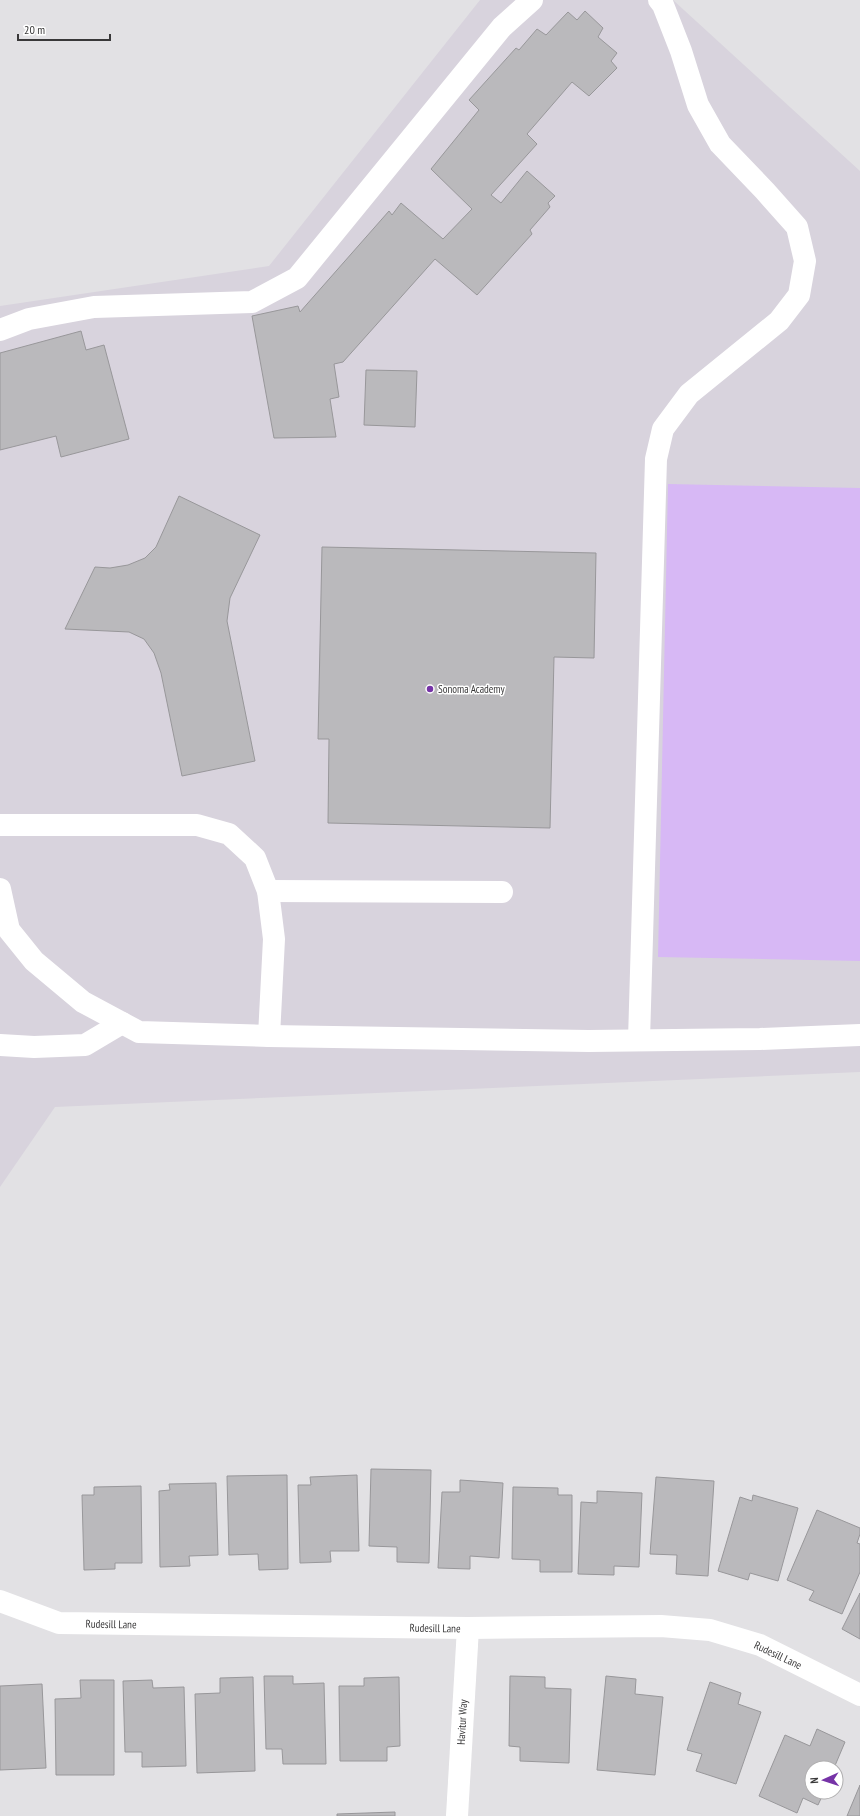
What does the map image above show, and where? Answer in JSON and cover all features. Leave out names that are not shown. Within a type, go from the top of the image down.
[{"type":"street","points":[[0,330],[30,319],[94,307],[252,302],[297,278],[502,27],[532,0]]},
{"type":"street","points":[[639,1040],[656,459],[663,429],[689,394],[779,321],[799,295],[805,261],[797,227],[720,144],[698,105],[681,51],[663,5],[659,0]]},
{"type":"street","points":[[0,825],[197,825],[229,834],[255,858],[268,891],[274,939],[269,1036]]},
{"type":"street","points":[[0,889],[5,930],[34,961],[83,1002],[139,1032],[269,1036],[639,1040],[760,1039],[860,1034]]},
{"type":"street","points":[[268,891],[502,892]]},
{"type":"street","points":[[0,1045],[34,1047],[85,1045],[122,1023]]},
{"type":"street","name":"Rudesill Lane","points":[[0,1601],[59,1623],[468,1628],[661,1626],[710,1630],[760,1645],[860,1695]]},
{"type":"street","name":"Havitur Way","points":[[457,1816],[468,1628]]},
{"type":"shaded area","name":"Sonoma Academy","points":[[480,0],[673,0],[860,171],[860,1072],[55,1107],[0,1187],[0,306],[269,266]]},
{"type":"shaded area","points":[[668,484],[860,488],[860,961],[658,957]]},
{"type":"building","points":[[585,11],[603,28],[598,37],[617,53],[611,61],[617,68],[589,96],[572,82],[527,134],[537,144],[491,195],[501,203],[527,171],[555,196],[548,203],[550,207],[530,230],[532,234],[477,295],[435,259],[343,362],[334,364],[339,397],[330,399],[336,437],[274,438],[252,316],[298,306],[300,312],[389,211],[392,215],[401,203],[443,239],[472,209],[431,169],[479,110],[469,100],[516,48],[519,50],[537,29],[546,35],[568,12],[577,20]]},
{"type":"building","points":[[81,331],[86,350],[104,345],[129,439],[61,457],[56,436],[0,450],[0,353]]},
{"type":"building","points":[[366,370],[417,371],[415,427],[364,425]]},
{"type":"building","points":[[179,496],[260,535],[230,598],[227,621],[255,761],[182,776],[161,673],[154,653],[144,639],[129,632],[65,629],[95,567],[110,568],[128,565],[145,558],[156,547]]},
{"type":"building","points":[[322,547],[596,553],[594,658],[554,657],[550,828],[328,823],[329,739],[318,739]]},
{"type":"building","points":[[371,1469],[431,1470],[429,1563],[397,1562],[397,1547],[369,1546]]},
{"type":"building","points":[[287,1475],[288,1569],[259,1570],[258,1554],[229,1555],[227,1476]]},
{"type":"building","points":[[357,1475],[359,1551],[330,1551],[331,1562],[300,1563],[298,1485],[311,1485],[310,1477]]},
{"type":"building","points":[[656,1477],[714,1481],[708,1576],[676,1574],[677,1555],[650,1554]]},
{"type":"building","points":[[460,1480],[503,1483],[499,1558],[470,1556],[470,1569],[438,1568],[442,1492],[460,1492]]},
{"type":"building","points":[[216,1483],[218,1555],[189,1556],[190,1566],[160,1567],[159,1491],[170,1490],[169,1484]]},
{"type":"building","points":[[141,1486],[142,1563],[115,1563],[115,1569],[84,1570],[82,1495],[94,1495],[94,1487]]},
{"type":"building","points":[[513,1487],[558,1488],[558,1495],[572,1495],[572,1572],[540,1572],[540,1560],[512,1559]]},
{"type":"building","points":[[597,1491],[642,1493],[639,1567],[614,1566],[614,1575],[578,1574],[581,1502],[597,1503]]},
{"type":"building","points":[[753,1495],[798,1508],[778,1581],[750,1573],[748,1580],[718,1571],[740,1497],[752,1501]]},
{"type":"building","points":[[817,1510],[860,1528],[857,1543],[860,1544],[860,1572],[842,1614],[809,1600],[814,1591],[787,1580]]},
{"type":"building","points":[[860,1593],[860,1639],[842,1629]]},
{"type":"building","points":[[264,1676],[293,1676],[293,1684],[324,1683],[326,1764],[283,1764],[282,1749],[266,1749]]},
{"type":"building","points":[[510,1676],[545,1677],[545,1688],[571,1689],[569,1763],[520,1761],[520,1747],[509,1746]]},
{"type":"building","points":[[606,1676],[636,1679],[635,1694],[663,1697],[655,1775],[597,1770]]},
{"type":"building","points":[[253,1677],[255,1771],[197,1773],[195,1694],[220,1693],[220,1678]]},
{"type":"building","points":[[399,1677],[400,1746],[387,1747],[387,1761],[340,1761],[339,1686],[364,1686],[364,1678]]},
{"type":"building","points":[[80,1680],[114,1680],[114,1775],[56,1775],[55,1699],[81,1698]]},
{"type":"building","points":[[152,1680],[153,1688],[184,1687],[186,1766],[142,1767],[142,1752],[125,1752],[123,1681]]},
{"type":"building","points":[[710,1682],[741,1693],[738,1704],[761,1712],[736,1784],[696,1771],[702,1754],[687,1750]]},
{"type":"building","points":[[42,1684],[46,1768],[0,1770],[0,1686]]},
{"type":"building","points":[[817,1729],[845,1742],[837,1760],[804,1760],[804,1798],[797,1813],[759,1796],[785,1735],[810,1746]]},
{"type":"building","points":[[860,1785],[860,1816],[847,1816]]},
{"type":"building","points":[[807,1800],[820,1800],[818,1805]]},
{"type":"building","points":[[395,1812],[395,1816],[337,1816],[337,1814]]},
{"type":"place","name":"Sonoma Academy","points":[[430,689]]}]
